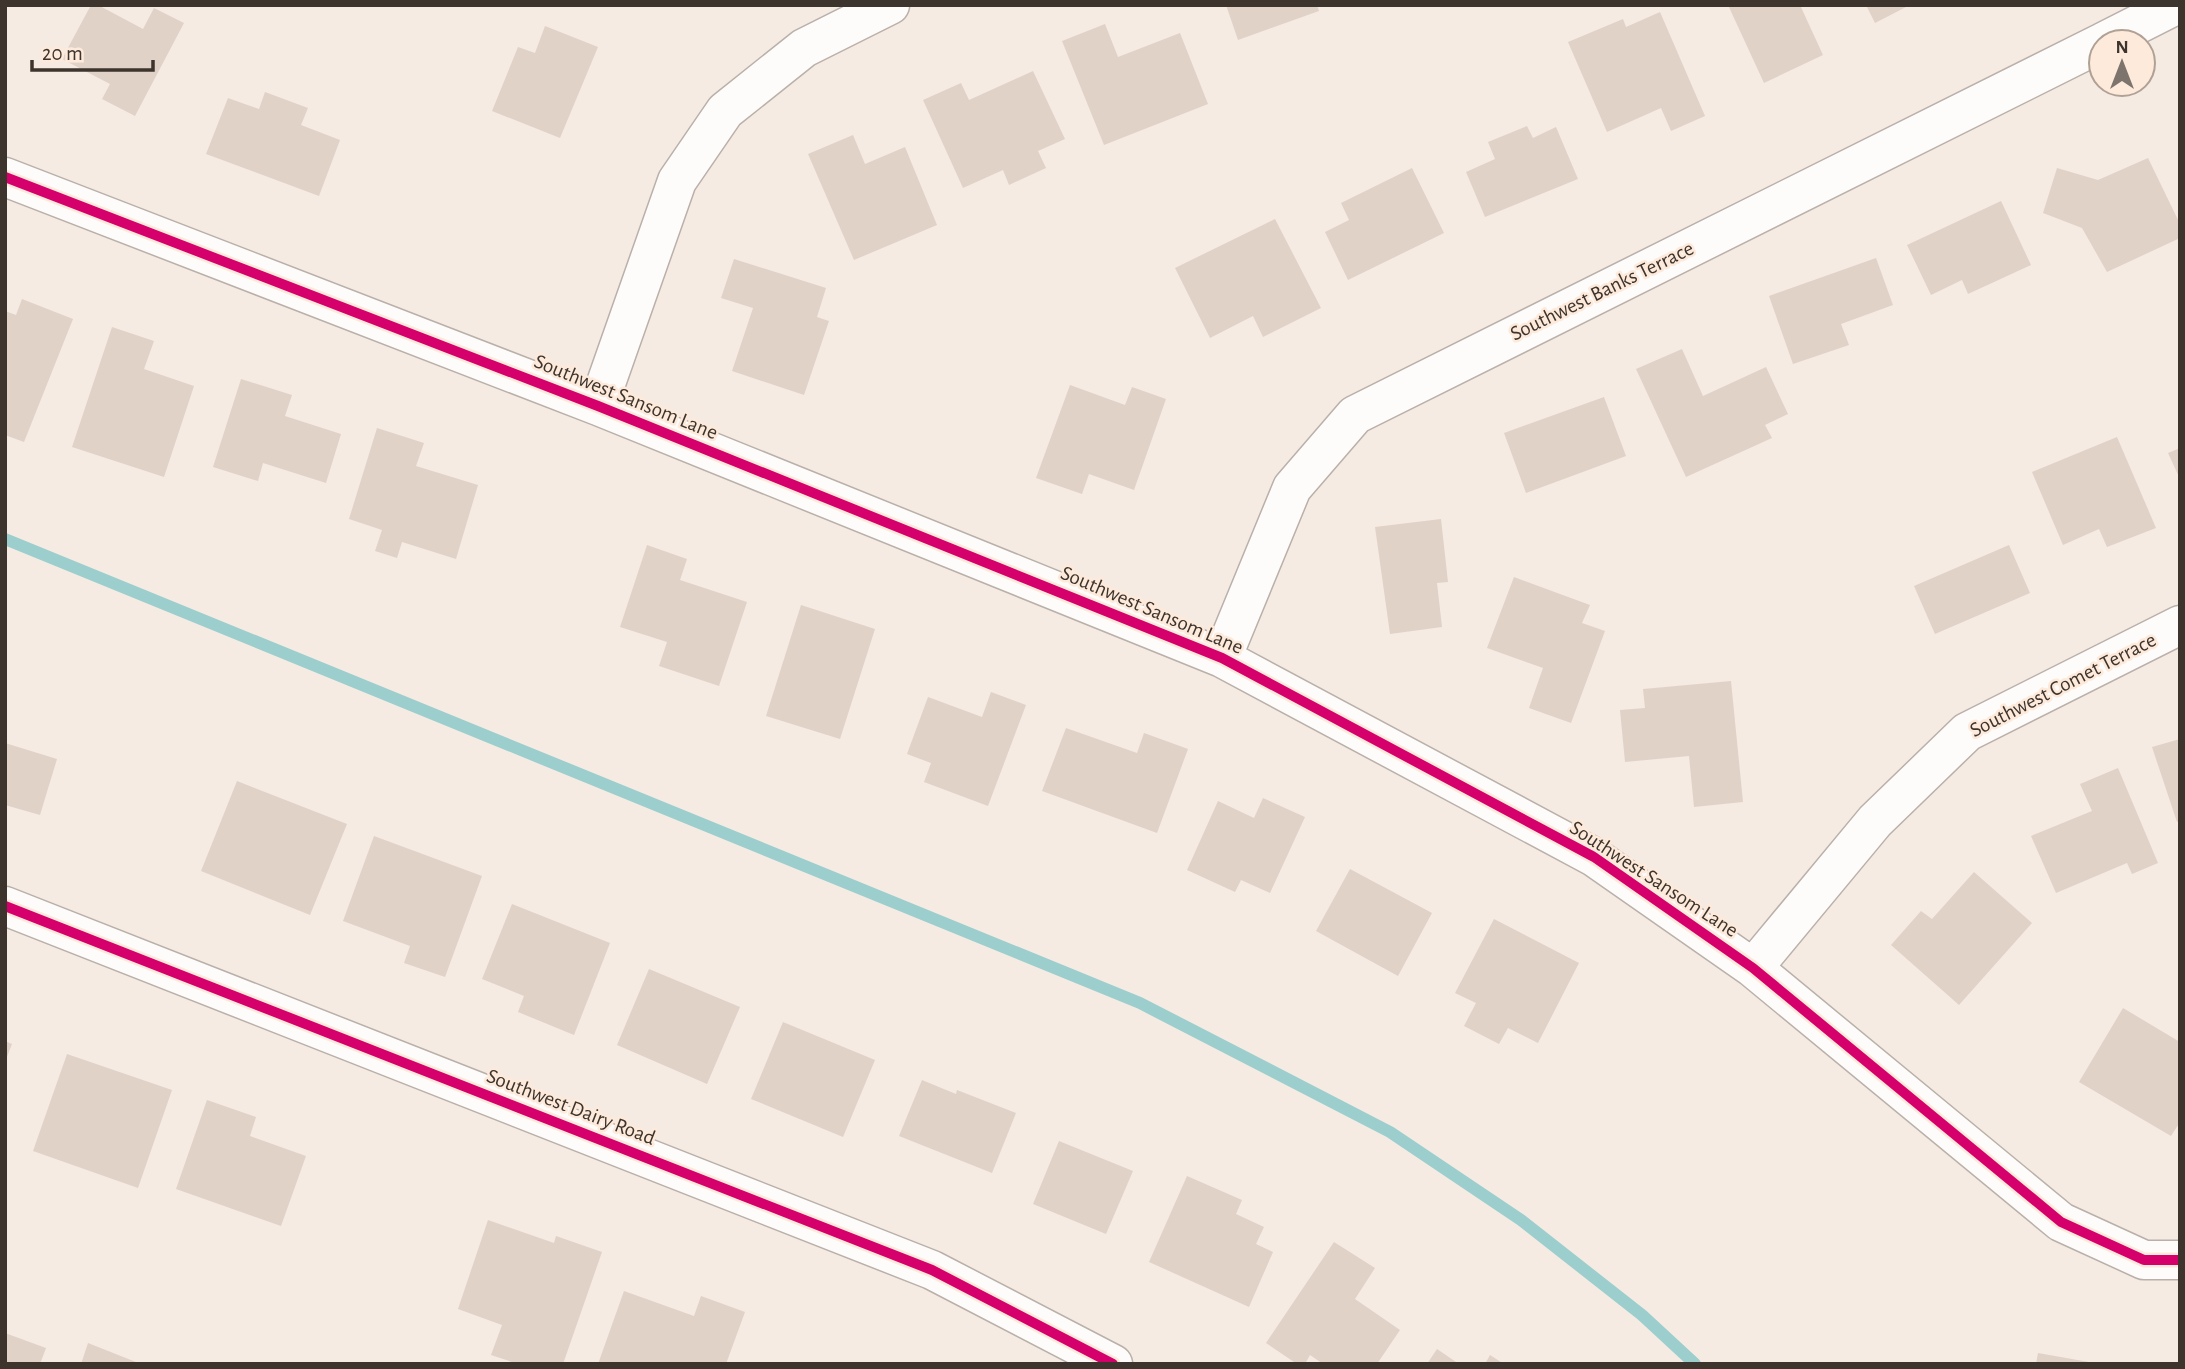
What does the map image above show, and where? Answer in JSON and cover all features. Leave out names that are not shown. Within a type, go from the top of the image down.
[{"type":"street","points":[[598,406],[677,181],[725,111],[804,48],[890,5]]},
{"type":"street","name":"Southwest Banks Terrace","points":[[2130,28],[2176,5]]},
{"type":"street","name":"Southwest Banks Terrace","points":[[1222,658],[1292,488],[1355,415],[2087,49]]},
{"type":"street","name":"Southwest Sansom Lane","points":[[5,177],[598,406],[1222,658],[1594,857],[1754,968],[2061,1222],[2144,1260],[2180,1260]]},
{"type":"street","name":"Southwest Comet Terrace","points":[[1754,968],[1875,821],[1966,732],[2180,625]]},
{"type":"street","name":"Southwest Dairy Road","points":[[5,905],[932,1270],[1113,1364]]},
{"type":"building","points":[[91,5],[98,5],[143,29],[154,8],[184,23],[135,116],[102,99],[110,84],[62,59]]},
{"type":"building","points":[[1226,5],[1317,5],[1319,11],[1238,40]]},
{"type":"building","points":[[1728,5],[1800,5],[1823,55],[1764,83]]},
{"type":"building","points":[[1866,5],[1910,5],[1875,23]]},
{"type":"building","points":[[1660,12],[1705,116],[1671,131],[1661,108],[1607,132],[1568,42],[1623,19],[1626,27]]},
{"type":"building","points":[[1105,24],[1118,57],[1180,33],[1208,104],[1104,145],[1062,41]]},
{"type":"building","points":[[545,26],[598,47],[560,138],[492,111],[518,47],[535,53]]},
{"type":"building","points":[[1033,71],[1065,139],[1038,151],[1046,168],[1009,185],[1003,170],[963,188],[923,100],[961,83],[969,100]]},
{"type":"building","points":[[265,92],[308,108],[301,125],[340,140],[319,196],[206,154],[228,98],[259,109]]},
{"type":"building","points":[[1527,126],[1533,138],[1556,127],[1578,179],[1485,217],[1466,172],[1495,159],[1488,142]]},
{"type":"building","points":[[853,135],[865,164],[905,147],[937,225],[854,260],[808,154]]},
{"type":"building","points":[[2148,158],[2180,224],[2180,238],[2107,272],[2082,228],[2043,213],[2057,168],[2098,180]]},
{"type":"building","points":[[1412,168],[1444,233],[1348,280],[1325,232],[1349,220],[1341,203]]},
{"type":"building","points":[[2001,201],[2031,265],[1968,294],[1962,280],[1931,295],[1907,245]]},
{"type":"building","points":[[1275,219],[1321,308],[1263,337],[1253,316],[1210,338],[1175,268]]},
{"type":"building","points":[[1876,258],[1893,305],[1841,324],[1849,345],[1793,364],[1769,296]]},
{"type":"building","points":[[734,259],[826,288],[817,317],[829,321],[804,395],[732,371],[753,308],[721,298]]},
{"type":"building","points":[[22,299],[73,319],[24,442],[5,435],[5,311],[16,315]]},
{"type":"building","points":[[112,327],[154,341],[144,369],[194,386],[164,477],[72,447]]},
{"type":"building","points":[[1682,349],[1703,396],[1766,367],[1788,414],[1765,425],[1772,438],[1686,477],[1636,369]]},
{"type":"building","points":[[241,379],[292,395],[285,416],[341,434],[326,483],[263,463],[258,481],[213,467]]},
{"type":"building","points":[[1070,385],[1125,405],[1132,387],[1166,399],[1134,490],[1089,474],[1082,494],[1036,478]]},
{"type":"building","points":[[1604,397],[1626,456],[1526,493],[1504,433]]},
{"type":"building","points":[[377,428],[424,443],[416,466],[478,485],[456,559],[402,542],[397,558],[375,551],[382,530],[349,519]]},
{"type":"building","points":[[2117,437],[2156,528],[2107,547],[2099,529],[2063,545],[2032,472]]},
{"type":"building","points":[[2180,448],[2180,479],[2168,453]]},
{"type":"building","points":[[1441,519],[1448,582],[1437,583],[1442,627],[1390,634],[1375,527]]},
{"type":"building","points":[[647,545],[687,559],[680,580],[747,602],[719,686],[659,666],[667,642],[620,627]]},
{"type":"building","points":[[2009,545],[2030,593],[1935,634],[1914,586]]},
{"type":"building","points":[[1514,577],[1590,605],[1582,623],[1605,631],[1571,723],[1529,708],[1543,668],[1487,648]]},
{"type":"building","points":[[801,605],[875,629],[840,739],[766,716]]},
{"type":"building","points":[[1731,681],[1743,802],[1694,807],[1689,756],[1625,762],[1620,710],[1645,708],[1643,689]]},
{"type":"building","points":[[991,692],[1026,705],[988,806],[924,782],[931,763],[907,754],[928,697],[982,717]]},
{"type":"building","points":[[1066,728],[1137,753],[1144,733],[1188,749],[1157,833],[1042,791]]},
{"type":"building","points":[[2180,739],[2180,821],[2177,822],[2152,747]]},
{"type":"building","points":[[5,743],[57,759],[40,815],[5,805]]},
{"type":"building","points":[[2118,768],[2158,863],[2132,874],[2127,863],[2056,893],[2031,836],[2092,811],[2080,784]]},
{"type":"building","points":[[237,781],[347,824],[310,915],[201,871]]},
{"type":"building","points":[[1263,798],[1305,817],[1270,893],[1241,880],[1235,892],[1187,870],[1218,801],[1254,818]]},
{"type":"building","points":[[374,836],[482,876],[445,977],[404,963],[410,946],[343,921]]},
{"type":"building","points":[[1350,869],[1432,913],[1398,976],[1316,931]]},
{"type":"building","points":[[1974,872],[2032,923],[1959,1005],[1891,945],[1921,911],[1932,919]]},
{"type":"building","points":[[512,904],[610,943],[574,1035],[518,1012],[524,996],[482,979]]},
{"type":"building","points":[[1494,919],[1579,963],[1538,1043],[1508,1028],[1499,1044],[1464,1026],[1476,1003],[1455,993]]},
{"type":"building","points":[[649,969],[740,1007],[707,1084],[617,1045]]},
{"type":"building","points":[[2123,1008],[2180,1042],[2180,1122],[2171,1136],[2079,1082]]},
{"type":"building","points":[[783,1022],[875,1060],[843,1137],[751,1099]]},
{"type":"building","points":[[5,1041],[12,1044],[5,1062]]},
{"type":"building","points":[[67,1054],[172,1090],[138,1188],[33,1151]]},
{"type":"building","points":[[922,1080],[956,1094],[957,1090],[1016,1113],[992,1173],[899,1136]]},
{"type":"building","points":[[207,1100],[256,1117],[250,1136],[306,1156],[281,1226],[176,1189]]},
{"type":"building","points":[[1059,1141],[1133,1171],[1106,1234],[1033,1204]]},
{"type":"building","points":[[1187,1176],[1242,1200],[1236,1214],[1264,1227],[1256,1244],[1273,1252],[1249,1307],[1149,1262]]},
{"type":"building","points":[[488,1220],[554,1243],[556,1236],[602,1252],[563,1364],[518,1364],[491,1355],[502,1325],[458,1309]]},
{"type":"building","points":[[1334,1242],[1375,1268],[1355,1299],[1400,1330],[1377,1364],[1323,1364],[1310,1355],[1305,1364],[1297,1364],[1266,1343]]},
{"type":"building","points":[[624,1291],[694,1316],[701,1296],[745,1312],[726,1364],[598,1364]]},
{"type":"building","points":[[5,1333],[46,1348],[40,1364],[5,1364]]},
{"type":"building","points":[[88,1343],[141,1364],[81,1364]]},
{"type":"building","points":[[1437,1349],[1459,1364],[1427,1364]]},
{"type":"building","points":[[2038,1353],[2089,1362],[2089,1364],[2036,1364]]},
{"type":"building","points":[[1490,1355],[1504,1364],[1485,1364]]},
{"type":"waterway","points":[[5,539],[1140,1003],[1390,1132],[1521,1220],[1642,1315],[1695,1364]]},
{"type":"cycle path","points":[[5,177],[598,406],[1222,658],[1594,857],[1753,968],[2061,1222],[2144,1260],[2180,1260]]},
{"type":"cycle path","points":[[5,906],[932,1270],[1113,1364]]}]
